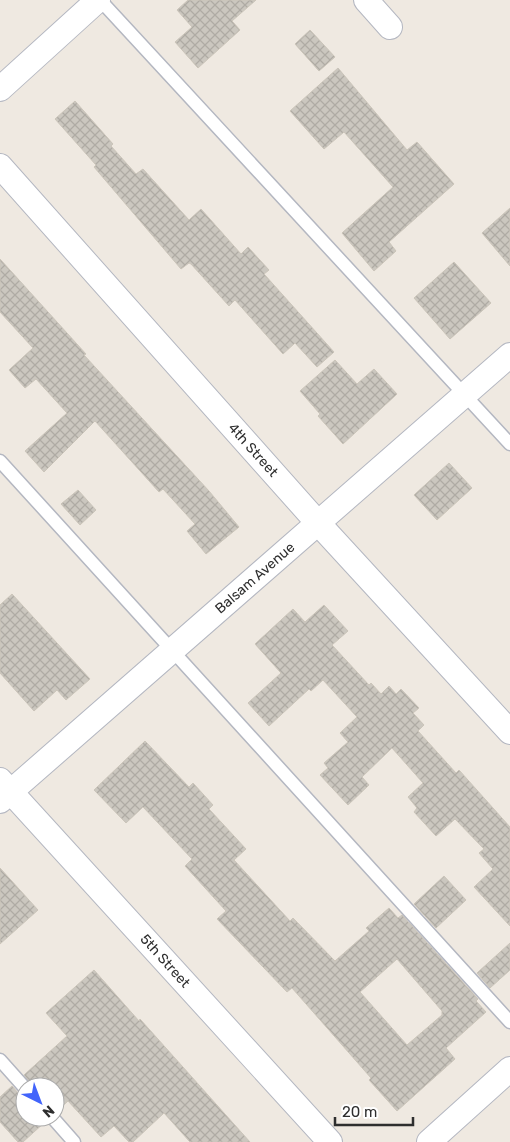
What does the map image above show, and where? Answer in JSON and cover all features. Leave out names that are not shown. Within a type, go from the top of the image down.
[{"type":"street","points":[[0,89],[99,0]]},
{"type":"street","points":[[366,0],[390,27]]},
{"type":"street","name":"4th Street","points":[[0,166],[318,523],[510,732]]},
{"type":"street","name":"Balsam Avenue","points":[[3,791],[171,651],[510,355]]},
{"type":"street","name":"5th Street","points":[[3,791],[330,1142]]},
{"type":"street","points":[[429,1142],[510,1069]]},
{"type":"lane","points":[[99,0],[510,444]]},
{"type":"lane","points":[[0,461],[510,1022]]},
{"type":"lane","points":[[0,1060],[15,1077]]},
{"type":"lane","points":[[61,1127],[74,1142]]},
{"type":"building","points":[[188,0],[256,0],[232,21],[240,30],[198,68],[175,42],[192,27],[177,10]]},
{"type":"building","points":[[310,30],[335,57],[319,71],[295,44]]},
{"type":"building","points":[[338,68],[407,150],[417,142],[454,184],[389,242],[396,251],[374,271],[342,233],[393,187],[344,132],[324,149],[290,111]]},
{"type":"building","points":[[75,101],[113,144],[111,146],[136,174],[143,169],[189,220],[201,209],[241,254],[248,247],[269,270],[264,274],[334,352],[317,367],[295,343],[283,354],[235,300],[229,306],[191,264],[189,263],[181,269],[94,167],[96,165],[55,119]]},
{"type":"building","points":[[510,208],[510,266],[482,233]]},
{"type":"building","points":[[0,259],[86,354],[84,355],[209,491],[239,527],[206,554],[187,531],[195,524],[163,489],[159,492],[95,421],[44,472],[25,451],[67,413],[36,379],[25,388],[9,370],[33,348],[0,312]]},
{"type":"building","points":[[454,262],[491,303],[450,339],[414,298]]},
{"type":"building","points":[[335,360],[357,384],[374,369],[397,394],[343,444],[318,416],[320,414],[300,391]]},
{"type":"building","points":[[449,463],[472,488],[437,520],[414,495]]},
{"type":"building","points":[[78,490],[96,510],[80,525],[61,504]]},
{"type":"building","points":[[12,594],[90,679],[66,700],[57,690],[34,711],[0,673],[0,605]]},
{"type":"building","points":[[324,605],[348,631],[332,645],[369,685],[371,683],[381,694],[389,686],[396,694],[401,689],[419,708],[413,713],[424,725],[418,731],[456,773],[459,770],[510,827],[510,926],[474,887],[493,869],[479,853],[484,849],[455,819],[436,836],[414,812],[417,808],[408,797],[423,783],[392,748],[362,777],[369,785],[348,805],[320,775],[328,768],[324,763],[348,742],[340,733],[357,717],[323,680],[311,691],[309,689],[269,726],[248,703],[281,673],[255,644],[293,609],[305,622]]},
{"type":"building","points":[[145,741],[189,787],[193,783],[213,805],[209,809],[246,849],[234,860],[290,921],[293,918],[335,961],[369,931],[366,928],[389,908],[398,918],[402,915],[478,999],[476,1001],[486,1012],[446,1048],[455,1059],[397,1111],[369,1080],[371,1078],[292,988],[287,992],[217,919],[226,911],[185,866],[192,859],[143,807],[126,823],[94,790]],"holes":[[[397,959],[442,1011],[442,1015],[407,1045],[360,992]]]},
{"type":"building","points":[[0,868],[38,910],[0,944]]},
{"type":"building","points":[[444,876],[466,900],[436,928],[414,904]]},
{"type":"building","points":[[510,943],[510,970],[490,988],[477,973]]},
{"type":"building","points":[[94,970],[250,1142],[190,1142],[164,1113],[133,1142],[129,1142],[114,1126],[101,1137],[68,1101],[65,1104],[65,1077],[26,1077],[24,1075],[67,1036],[46,1013]]},
{"type":"building","points":[[12,1086],[15,1089],[15,1127],[40,1127],[23,1142],[18,1142],[0,1122],[0,1097]]}]
